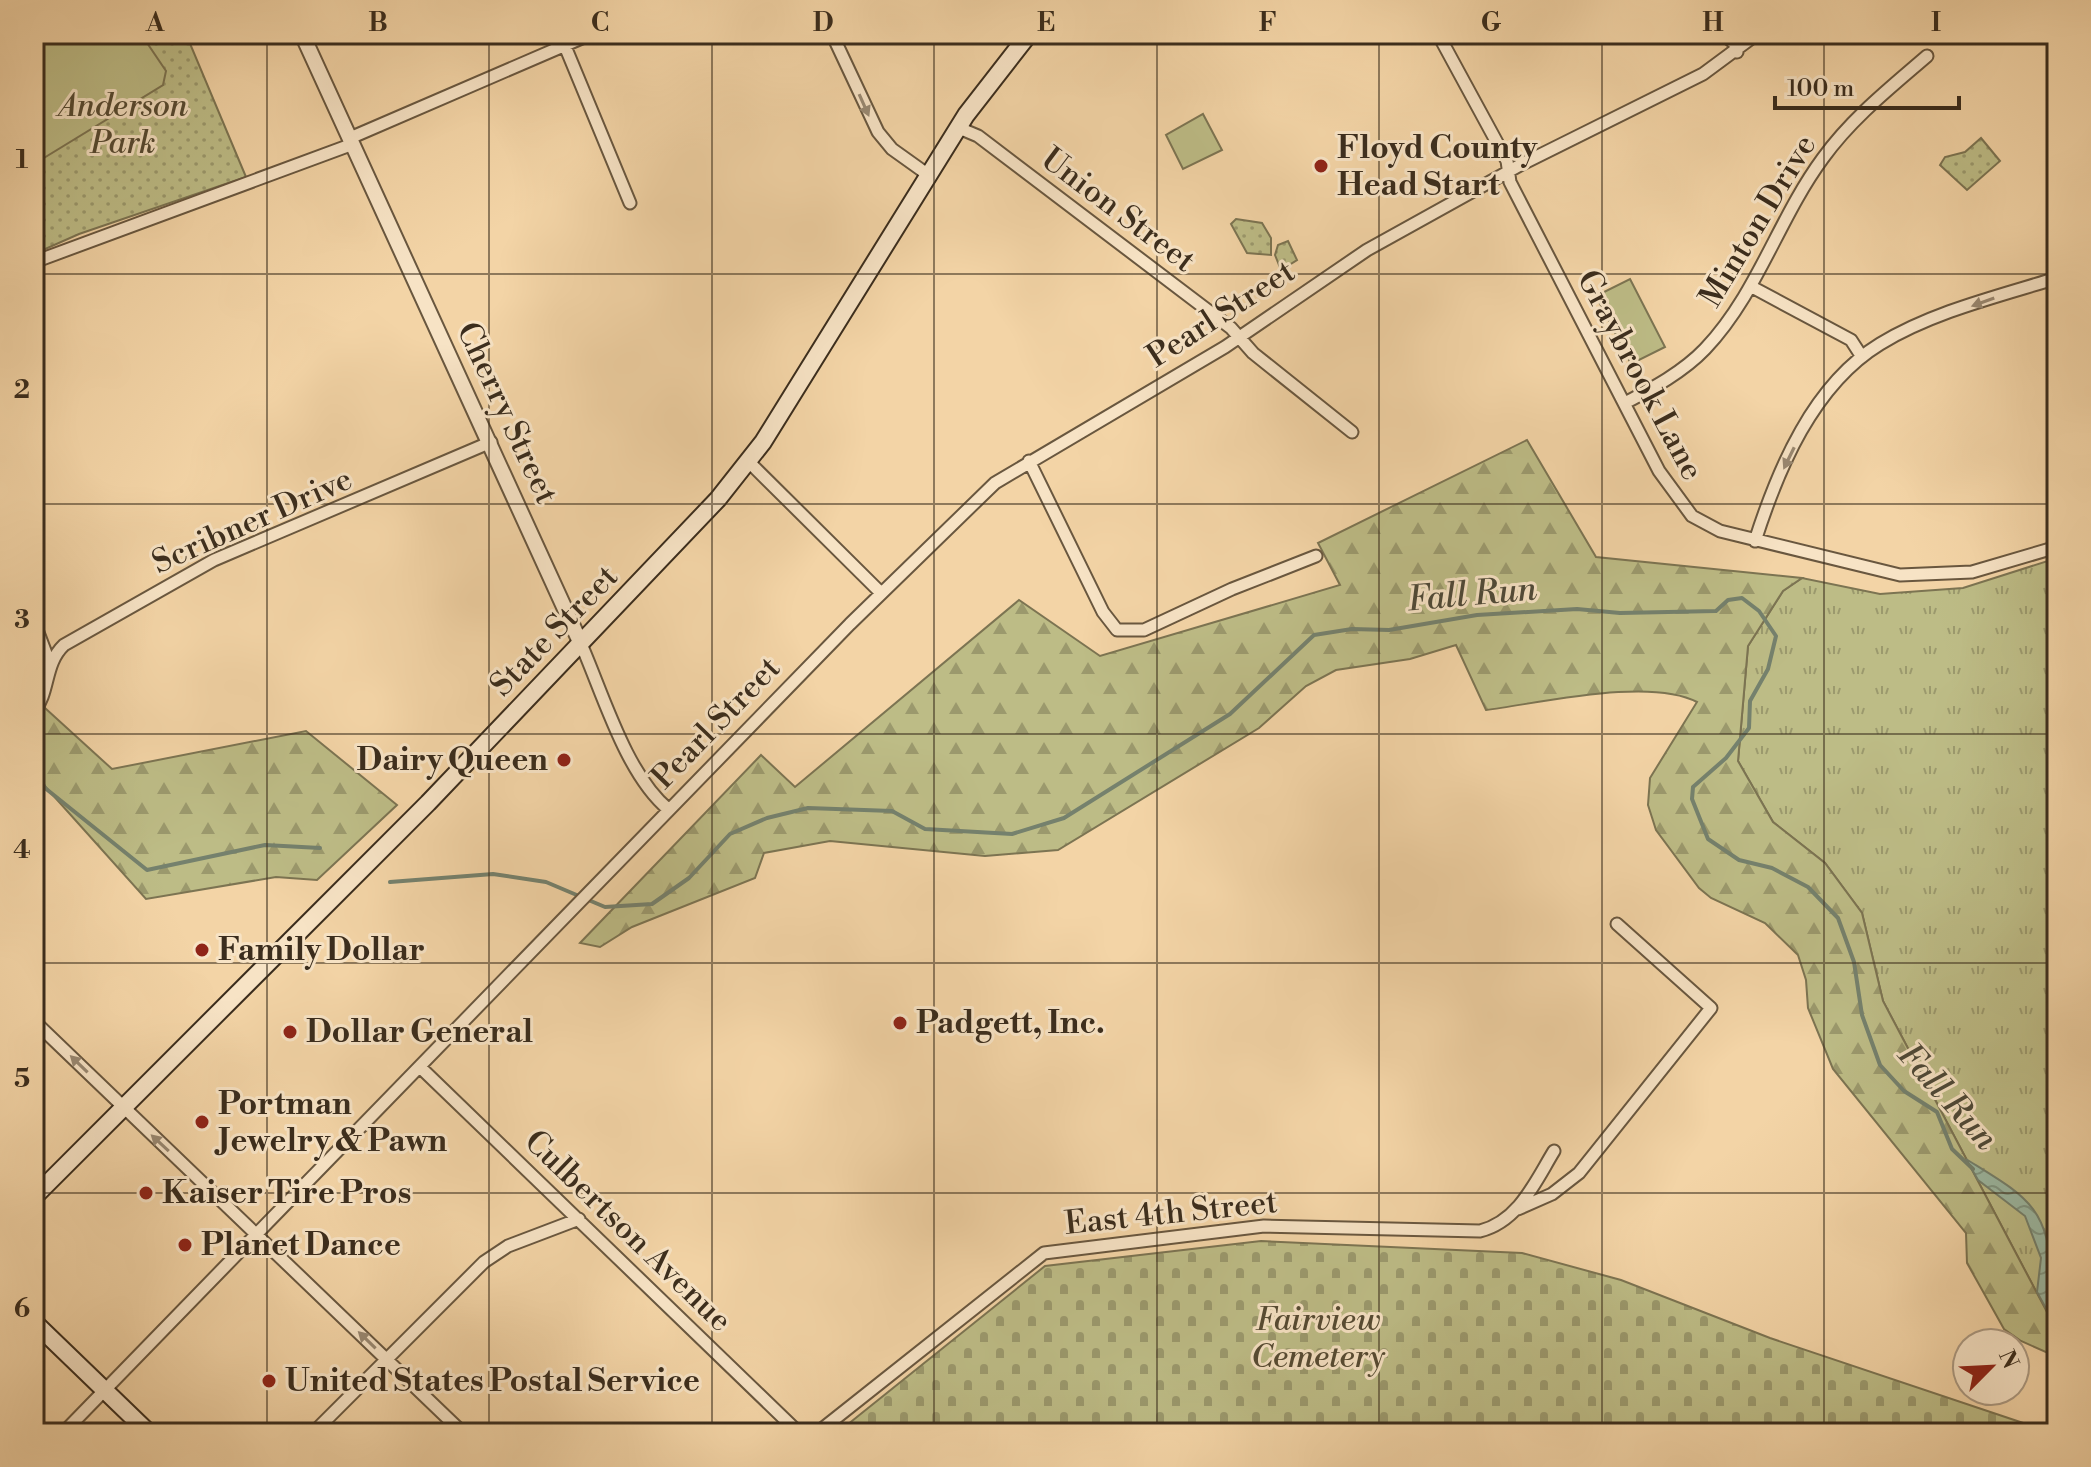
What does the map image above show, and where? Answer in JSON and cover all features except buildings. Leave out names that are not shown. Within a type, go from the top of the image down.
[{"type":"main road","name":"State Street","points":[[34,1197],[428,803],[715,502],[749,462],[927,174],[1029,34]]},
{"type":"main road","points":[[34,1322],[149,1433]]},
{"type":"street","name":"Cherry Street","points":[[302,34],[491,442],[636,767],[655,798],[668,809]]},
{"type":"street","points":[[34,262],[352,141],[562,40],[591,34]]},
{"type":"street","points":[[832,34],[878,132],[892,149],[927,174]]},
{"type":"street","name":"Graybrook Lane","points":[[1438,34],[1507,161],[1506,174],[1625,403],[1680,504],[1692,516],[1720,531],[1755,541],[1875,571],[1924,576],[1972,572],[2057,547]]},
{"type":"street","points":[[1723,34],[1734,43],[1737,52]]},
{"type":"street","name":"Pearl Street","points":[[63,1433],[566,918],[668,809],[981,493],[1029,461],[1240,336],[1363,252],[1506,174],[1703,74],[1737,52],[1757,34]]},
{"type":"street","points":[[562,40],[630,203]]},
{"type":"street","name":"Minton Drive","points":[[1625,403],[1659,384],[1704,350],[1752,287],[1824,157],[1846,129],[1927,56]]},
{"type":"street","name":"Union Street","points":[[959,128],[978,136],[1240,336],[1253,353],[1352,432]]},
{"type":"street","points":[[1755,541],[1772,494],[1805,426],[1826,394],[1862,357],[1900,333],[2057,278]]},
{"type":"street","points":[[1752,287],[1851,340],[1862,357]]},
{"type":"street","name":"Scribner Drive","points":[[34,712],[42,699],[50,665],[64,645],[214,560],[491,442]]},
{"type":"street","points":[[1029,461],[1103,612],[1117,630],[1144,630],[1246,582],[1316,556]]},
{"type":"street","points":[[749,462],[880,592]]},
{"type":"street","points":[[34,622],[50,665]]},
{"type":"street","points":[[1518,1209],[1552,1194],[1576,1176],[1711,1008],[1617,924]]},
{"type":"street","points":[[34,1021],[463,1433]]},
{"type":"street","name":"Culbertson Avenue","points":[[420,1067],[799,1433]]},
{"type":"street","name":"East 4th Street","points":[[817,1433],[1044,1253],[1264,1226],[1480,1231],[1499,1224],[1518,1209],[1554,1151]]},
{"type":"street","points":[[313,1433],[496,1253],[579,1219]]},
{"type":"green space","name":"Anderson Park","points":[[34,34],[186,34],[246,177],[79,234],[34,254]]},
{"type":"green space","points":[[34,34],[141,34],[166,71],[163,85],[34,164]]},
{"type":"green space","points":[[1203,114],[1222,150],[1183,169],[1166,135]]},
{"type":"green space","points":[[1981,138],[2000,161],[1967,190],[1940,165],[1945,157],[1965,152]]},
{"type":"green space","points":[[1236,219],[1262,223],[1271,238],[1271,255],[1247,253],[1231,224]]},
{"type":"green space","points":[[1288,241],[1297,260],[1281,270],[1275,255],[1278,245]]},
{"type":"green space","points":[[1630,279],[1665,347],[1631,364],[1596,296]]},
{"type":"green space","points":[[1527,440],[1596,557],[1802,578],[1783,591],[1748,646],[1738,761],[1773,822],[1825,863],[1862,913],[1883,1001],[2057,1331],[2057,1357],[2031,1345],[2031,1327],[2003,1327],[1967,1263],[1966,1233],[1833,1069],[1808,1008],[1806,980],[1798,955],[1765,923],[1711,898],[1699,888],[1656,830],[1648,805],[1650,778],[1697,702],[1677,695],[1652,692],[1594,694],[1486,710],[1456,645],[1410,659],[1336,670],[1306,686],[1259,728],[1058,850],[985,856],[830,841],[764,853],[755,878],[632,927],[600,947],[580,943],[761,755],[795,787],[1019,600],[1100,656],[1340,585],[1318,543]]},
{"type":"green space","points":[[2057,558],[2057,1331],[1883,1001],[1862,913],[1825,863],[1773,822],[1738,761],[1748,646],[1783,591],[1802,578],[1880,594],[1963,588]]},
{"type":"green space","points":[[34,698],[112,769],[306,731],[397,805],[317,880],[276,877],[146,899],[34,774]]},
{"type":"green space","name":"Fairview Cemetery","points":[[1261,1241],[1522,1253],[1621,1280],[1770,1338],[1951,1399],[1951,1407],[1976,1407],[2053,1433],[837,1433],[1045,1266]]},
{"type":"water","points":[[1966,1159],[2019,1195],[2040,1220],[2050,1256],[2057,1318],[2048,1312],[2037,1292],[2041,1258],[2025,1216],[1978,1180]]},
{"type":"waterway","name":"Fall Run","points":[[390,882],[493,874],[546,882],[605,907],[652,904],[689,878],[730,834],[767,818],[808,808],[892,811],[925,829],[1012,834],[1064,818],[1230,714],[1314,635],[1352,629],[1389,630],[1477,615],[1577,609],[1620,613],[1716,611],[1728,600],[1742,598],[1759,611],[1776,636],[1768,669],[1750,701],[1749,728],[1726,758],[1693,787],[1692,799],[1708,839],[1739,860],[1772,868],[1808,887],[1838,918],[1854,962],[1862,1015],[1880,1065],[1904,1091],[1937,1112],[1952,1149],[1973,1169]]},
{"type":"waterway","name":"Fall Run","points":[[34,767],[45,788],[147,870],[265,845],[320,848]]},
{"type":"place","name":"Floyd County Head Start","points":[[1321,166]]},
{"type":"place","name":"Dairy Queen","points":[[564,760]]},
{"type":"place","name":"Family Dollar","points":[[202,950]]},
{"type":"place","name":"Padgett, Inc.","points":[[900,1023]]},
{"type":"place","name":"Dollar General","points":[[290,1032]]},
{"type":"place","name":"Portman Jewelry & Pawn","points":[[202,1122]]},
{"type":"place","name":"Kaiser Tire Pros","points":[[146,1193]]},
{"type":"place","name":"Planet Dance","points":[[185,1245]]},
{"type":"place","name":"United States Postal Service","points":[[269,1381]]}]
